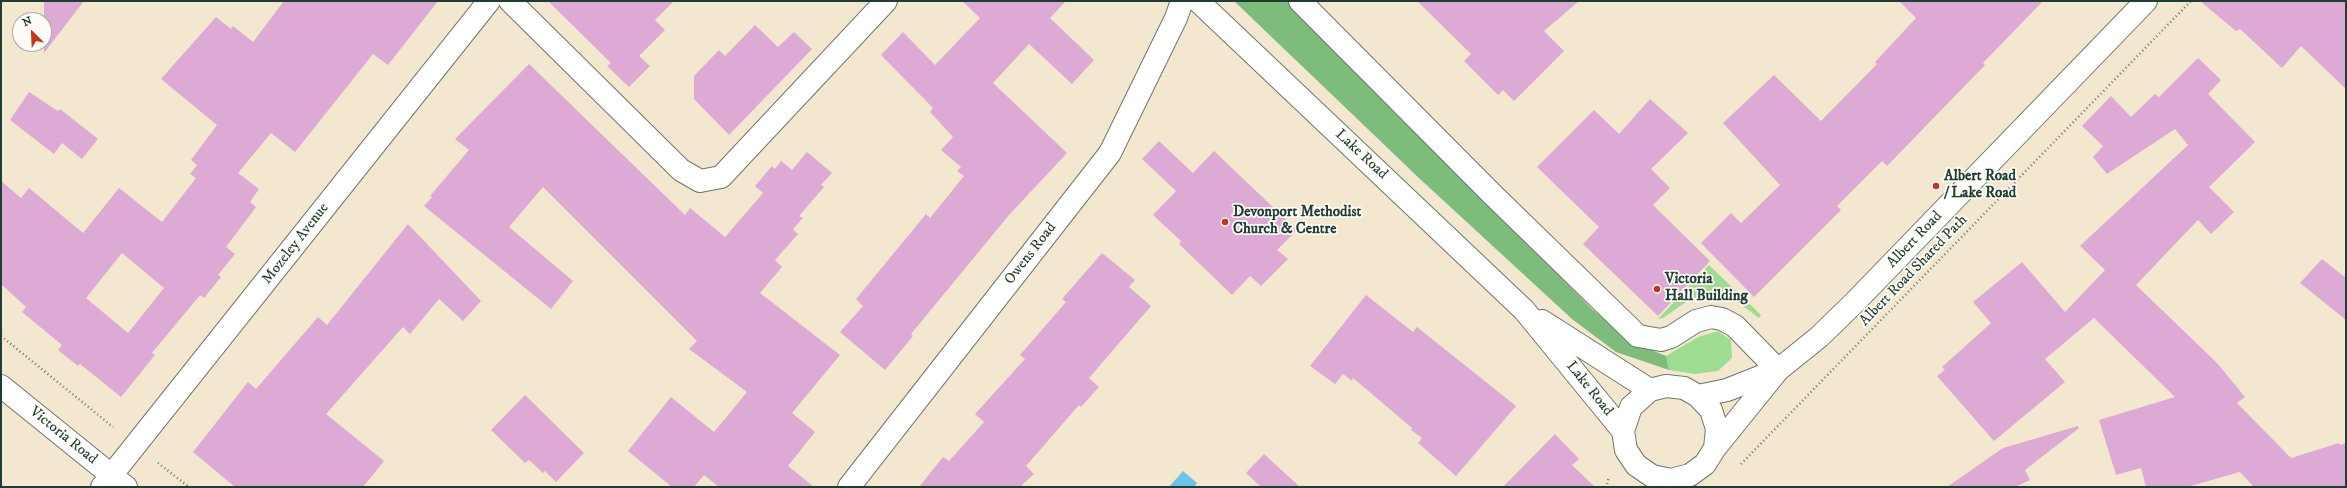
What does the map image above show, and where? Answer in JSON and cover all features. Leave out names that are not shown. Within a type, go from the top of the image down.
[{"type":"main road","name":"Mozeley Avenue","points":[[113,483],[489,1]]},
{"type":"main road","points":[[510,1],[681,170],[700,181],[721,177],[886,1]]},
{"type":"main road","name":"Owens Road","points":[[849,487],[1110,153],[1176,18],[1182,1]]},
{"type":"main road","name":"Lake Road","points":[[1198,1],[1524,310],[1623,431]]},
{"type":"main road","points":[[1300,1],[1488,190],[1638,336],[1661,340],[1671,337],[1696,321],[1711,317],[1735,326],[1778,370]]},
{"type":"main road","name":"Albert Road","points":[[1715,448],[1778,370],[1819,336],[1854,303],[2146,1]]},
{"type":"main road","name":"Lake Road","points":[[1524,310],[1650,390]]},
{"type":"main road","name":"Albert Road","points":[[1698,396],[1727,390],[1778,370]]},
{"type":"main road","name":"Victoria Road","points":[[1,386],[113,483]]},
{"type":"main road","points":[[1666,386],[1678,387],[1698,396],[1711,410],[1717,429],[1715,448],[1705,464],[1686,481],[1672,480],[1648,482],[1626,450],[1623,431],[1631,407],[1650,390],[1666,386]]},
{"type":"path","name":"Albert Road Shared Path","points":[[1736,469],[2191,1]]},
{"type":"path","points":[[1,336],[118,431]]},
{"type":"path","points":[[156,461],[189,487]]},
{"type":"path","points":[[1607,484],[1610,474]]},
{"type":"green space","points":[[1234,1],[1291,1],[1592,309],[1632,342],[1666,356],[1669,370],[1616,352],[1572,319],[1420,179]]},
{"type":"green space","points":[[1709,265],[1761,315],[1759,318],[1734,299],[1709,293],[1689,300],[1663,318],[1658,319]]},
{"type":"green space","points":[[1718,331],[1731,340],[1732,358],[1718,371],[1695,374],[1669,370],[1666,356],[1698,337]]},
{"type":"water","points":[[1183,471],[1197,483],[1194,487],[1169,487]]},
{"type":"building","points":[[44,1],[84,1],[52,43],[52,12],[44,12]]},
{"type":"building","points":[[284,1],[438,1],[388,65],[373,54],[295,152],[271,133],[238,173],[259,189],[250,202],[256,207],[226,247],[235,254],[218,275],[221,277],[204,298],[200,295],[152,353],[155,355],[121,397],[80,364],[78,366],[58,350],[62,345],[22,312],[26,307],[1,284],[1,181],[21,198],[29,188],[83,233],[119,188],[162,222],[196,178],[190,174],[197,165],[191,160],[217,125],[161,79],[216,17],[231,29],[233,26],[253,42]],"holes":[[[122,253],[164,288],[128,333],[86,298]]]},
{"type":"building","points":[[548,1],[674,1],[655,20],[665,30],[639,56],[650,66],[629,87],[607,66],[611,63]]},
{"type":"building","points":[[962,1],[1066,1],[1050,18],[1094,60],[1072,84],[1029,44],[993,83],[1067,153],[1009,215],[911,334],[913,336],[885,370],[840,332],[863,306],[856,299],[926,214],[930,218],[964,176],[957,171],[961,167],[941,150],[953,137],[930,112],[933,108],[881,55],[903,32],[935,65],[980,18]]},
{"type":"building","points":[[1417,1],[1579,1],[1544,31],[1564,51],[1514,101],[1503,90],[1498,95],[1464,61],[1471,54]]},
{"type":"building","points":[[1899,1],[2043,1],[1983,63],[1985,65],[1887,166],[1882,161],[1837,206],[1841,210],[1754,297],[1701,243],[1731,213],[1741,223],[1780,185],[1723,123],[1774,75],[1821,121],[1877,64],[1875,62],[1916,18]]},
{"type":"building","points":[[2200,1],[2346,1],[2346,89],[2301,46],[2282,68],[2240,29],[2236,31]]},
{"type":"building","points":[[755,25],[778,47],[794,32],[812,49],[729,135],[694,99],[694,76],[719,50],[725,56]]},
{"type":"building","points":[[2198,58],[2221,80],[2208,94],[2255,142],[2209,187],[2234,212],[2211,234],[2198,220],[2136,285],[2217,363],[2245,397],[2237,403],[2291,458],[2339,443],[2340,445],[2346,443],[2346,487],[2254,487],[2240,472],[2187,487],[2146,487],[2141,468],[2116,475],[2099,420],[2175,397],[2094,318],[2045,359],[2065,382],[1994,441],[1937,376],[1945,370],[1942,367],[1991,323],[1973,302],[2022,262],[2065,312],[2105,270],[2080,246],[2188,145],[2175,129],[2107,174],[2093,157],[2103,146],[2082,126],[2111,96],[2131,117],[2155,94],[2159,97]]},
{"type":"building","points":[[529,64],[685,215],[690,208],[725,237],[763,193],[755,186],[772,166],[775,169],[781,161],[792,170],[807,152],[832,173],[821,185],[824,187],[799,216],[803,218],[793,229],[798,234],[775,260],[782,267],[760,293],[840,355],[792,413],[815,432],[788,466],[814,487],[719,487],[704,475],[694,487],[672,487],[628,451],[671,397],[714,432],[747,392],[689,349],[697,341],[543,187],[509,227],[573,281],[551,309],[424,206],[432,197],[430,196],[469,150],[455,139]]},
{"type":"building","points":[[29,92],[58,111],[60,109],[98,139],[82,159],[62,143],[54,154],[10,120]]},
{"type":"building","points":[[1650,99],[1688,133],[1651,169],[1670,188],[1653,205],[1710,261],[1658,316],[1583,244],[1599,227],[1537,167],[1594,110],[1619,134]]},
{"type":"building","name":"Devonport Methodist Church & Centre","points":[[1159,141],[1193,173],[1214,151],[1297,230],[1277,250],[1288,259],[1261,286],[1250,276],[1232,295],[1179,244],[1181,241],[1153,215],[1176,191],[1142,159]]},
{"type":"building","points":[[408,224],[481,301],[463,321],[439,299],[410,334],[403,327],[326,414],[384,461],[363,487],[235,487],[193,452],[248,382],[256,389],[318,317],[327,325]]},
{"type":"building","points":[[1102,253],[1135,280],[1129,287],[1151,306],[1089,378],[1099,387],[1081,407],[1079,405],[1026,466],[1034,474],[1020,487],[919,487],[943,457],[949,461],[984,422],[975,414],[1025,359],[1020,355],[1066,302],[1062,299]]},
{"type":"building","points":[[2322,259],[2346,278],[2346,320],[2300,283]]},
{"type":"building","points":[[1366,295],[1413,332],[1417,327],[1516,406],[1456,476],[1418,443],[1422,438],[1411,430],[1412,428],[1353,378],[1352,381],[1343,374],[1335,384],[1310,366]]},
{"type":"building","points":[[525,395],[584,453],[556,482],[545,471],[543,473],[529,460],[525,463],[491,430]]},
{"type":"building","points":[[2078,426],[2079,428],[2025,470],[2030,480],[2015,487],[1947,487],[2003,448]]},
{"type":"building","points":[[1555,434],[1579,459],[1572,465],[1595,487],[1503,487]]},
{"type":"building","points":[[1264,454],[1300,487],[1261,487],[1246,473]]},
{"type":"place","name":"Albert Road / Lake Road","points":[[1936,186]]},
{"type":"place","name":"Devonport Methodist Church & Centre","points":[[1225,222]]},
{"type":"place","name":"Victoria Hall Building","points":[[1657,289]]}]
